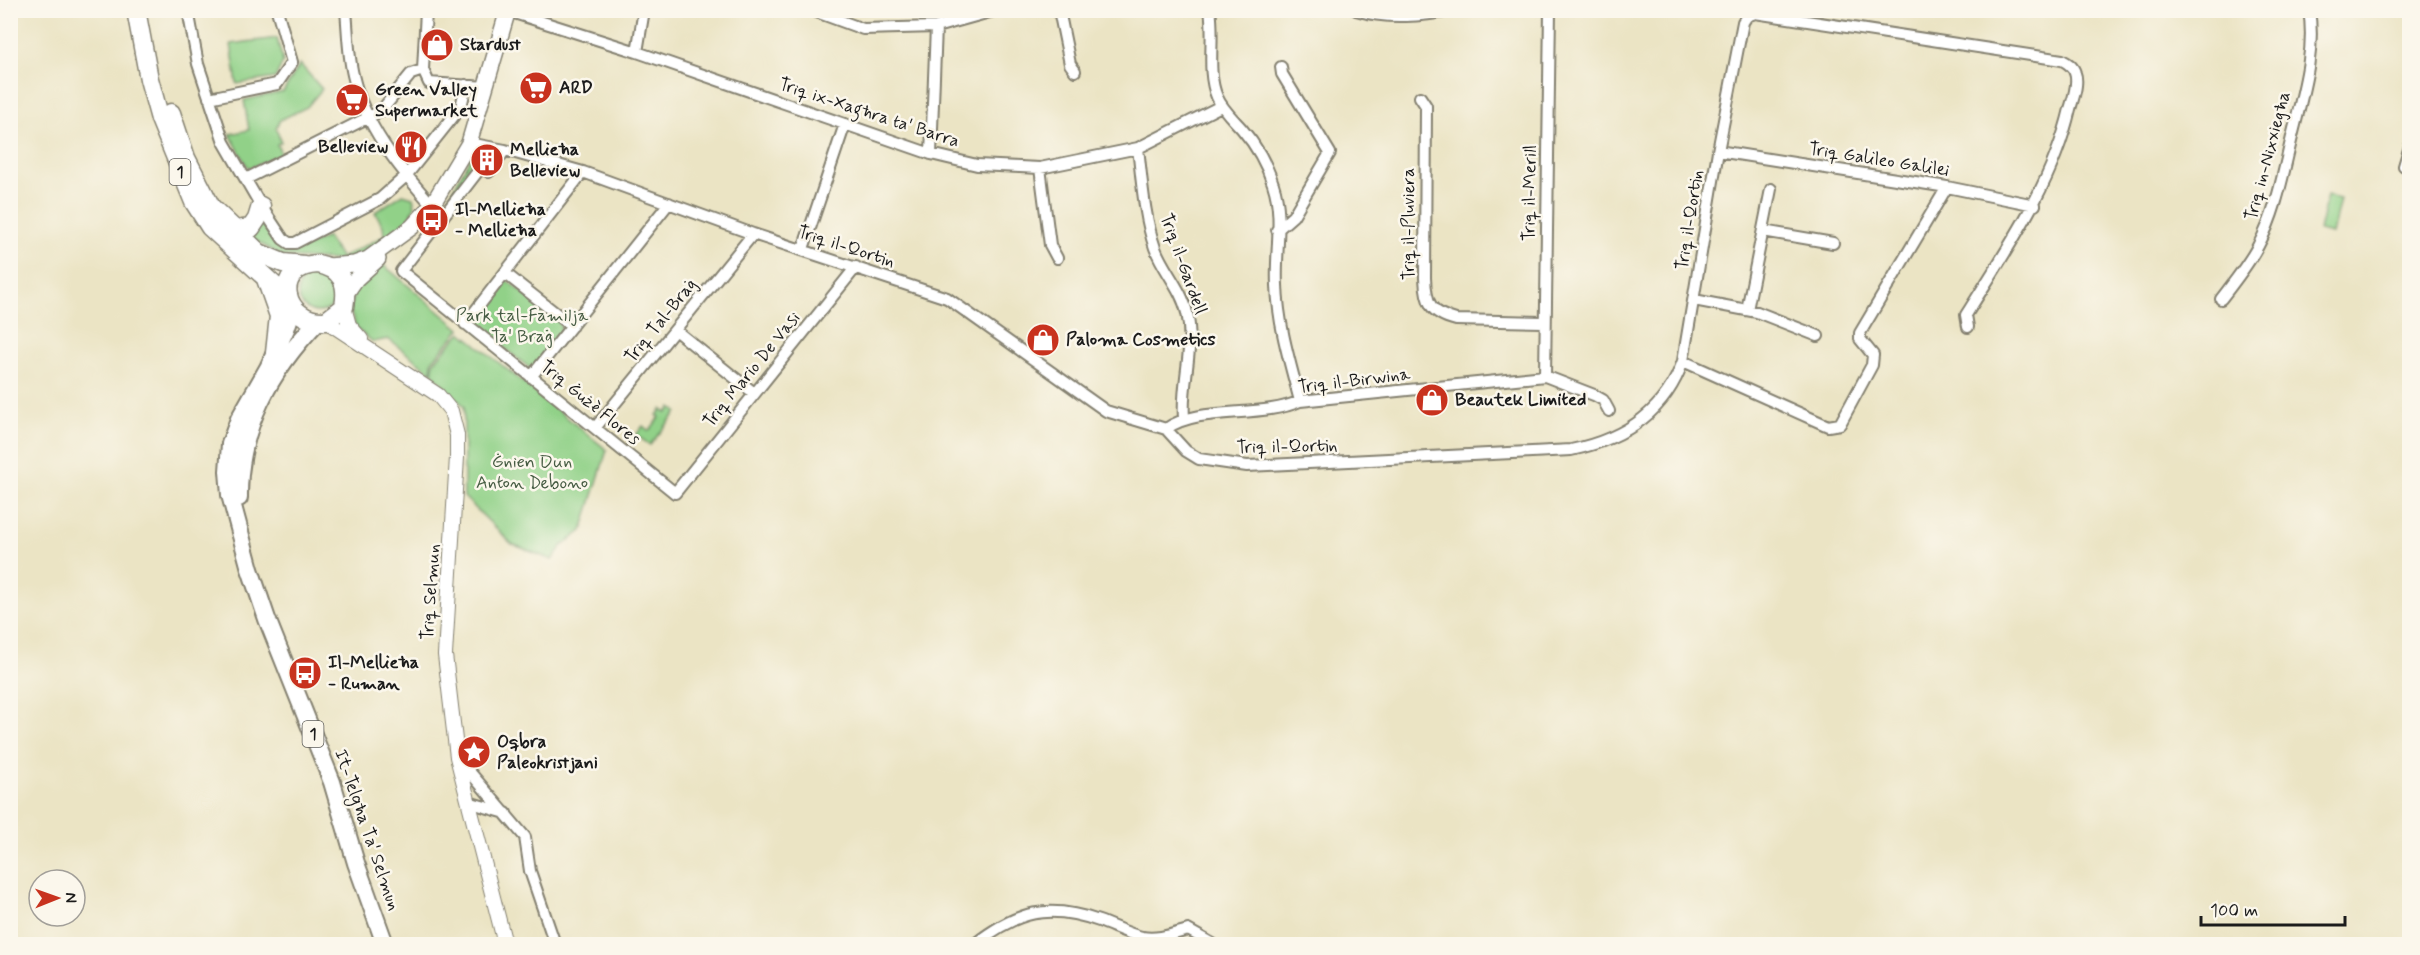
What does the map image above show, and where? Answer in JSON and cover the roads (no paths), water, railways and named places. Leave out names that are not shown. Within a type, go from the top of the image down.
[{"type":"highway","name":"1","points":[[135,10],[160,119],[194,202],[210,227],[309,319],[322,321],[345,300]]},
{"type":"highway","name":"1","points":[[148,10],[161,76],[186,158],[212,207],[231,228],[269,259],[304,265],[328,266]]},
{"type":"highway","points":[[231,228],[236,230],[251,228],[261,206]]},
{"type":"highway","name":"1","points":[[291,303],[289,279],[304,265]]},
{"type":"highway","points":[[328,266],[343,280],[345,300]]},
{"type":"highway","points":[[265,278],[279,316],[274,353]]},
{"type":"main road","points":[[345,300],[356,279],[427,218],[432,205],[469,143],[508,11]]},
{"type":"main road","points":[[328,266],[354,264],[368,259],[412,226],[432,205]]},
{"type":"main road","name":"It-Telgħa Ta' Selmun","points":[[291,303],[286,329],[239,419],[230,444],[228,471],[230,495],[250,569],[267,619],[332,782],[356,863],[385,945]]},
{"type":"main road","name":"It-Telgħa Ta' Selmun","points":[[239,525],[242,457],[255,408],[277,371],[302,339],[322,321]]},
{"type":"street","points":[[188,10],[198,64],[224,142],[261,206],[283,239],[289,243],[294,243],[330,227],[380,199],[406,176],[461,107],[466,85]]},
{"type":"street","points":[[209,98],[278,84],[291,62],[277,10]]},
{"type":"street","points":[[346,10],[353,75],[368,118],[406,176],[432,205]]},
{"type":"street","points":[[426,10],[423,70],[429,82],[486,87]]},
{"type":"street","points":[[637,52],[644,10]]},
{"type":"street","points":[[811,10],[863,29],[936,27],[997,10]]},
{"type":"street","points":[[1059,10],[1070,64],[1075,71]]},
{"type":"street","points":[[1210,10],[1213,28],[1212,80],[1221,106],[1244,131],[1263,161],[1274,185],[1278,205],[1276,286],[1281,322],[1300,401]]},
{"type":"street","points":[[1356,10],[1405,17],[1456,10]]},
{"type":"street","name":"Triq il-Merill","points":[[1545,376],[1550,10]]},
{"type":"street","name":"Triq in-Nixxiegħa","points":[[2221,299],[2257,247],[2270,221],[2310,57],[2312,28],[2309,10]]},
{"type":"street","name":"Triq ix-Xagħra ta' Barra","points":[[508,11],[637,52],[931,154],[977,165],[1040,168],[1138,148],[1221,106]]},
{"type":"street","name":"Triq il-Qortin","points":[[469,143],[505,150],[583,172],[753,234],[947,298],[1106,411],[1166,429],[1186,451],[1199,459],[1247,466],[1571,450],[1592,445],[1642,421],[1658,408],[1677,378],[1683,361],[1718,151],[1743,22],[1747,16],[1755,13],[2062,60],[2071,65],[2076,74],[2075,90],[2062,142],[2035,205]]},
{"type":"street","points":[[931,154],[936,27]]},
{"type":"street","points":[[1277,230],[1293,216],[1330,153],[1282,74],[1281,67]]},
{"type":"street","points":[[246,179],[381,111],[411,74],[423,70]]},
{"type":"street","name":"Triq il-Pluviera","points":[[1420,97],[1426,106],[1425,278],[1428,302],[1443,316],[1456,320],[1544,321]]},
{"type":"street","points":[[804,249],[845,124]]},
{"type":"street","points":[[2404,166],[2409,146]]},
{"type":"street","name":"Triq il-Gardell","points":[[1138,148],[1146,214],[1155,248],[1167,274],[1181,295],[1187,313],[1190,336],[1183,391],[1184,418]]},
{"type":"street","name":"Triq Ġużè Flores","points":[[505,150],[489,172],[482,166],[401,271],[675,493]]},
{"type":"street","name":"Triq Galileo Galilei","points":[[1718,151],[1947,187],[2035,205]]},
{"type":"street","points":[[1040,168],[1050,245],[1057,258]]},
{"type":"street","points":[[465,324],[583,172]]},
{"type":"street","points":[[1683,361],[1828,426],[1839,424],[1872,365],[1873,355],[1860,339],[1860,333],[1947,187]]},
{"type":"street","points":[[1748,310],[1771,189]]},
{"type":"street","points":[[531,377],[669,203]]},
{"type":"street","points":[[1968,327],[1966,315],[2035,205]]},
{"type":"street","points":[[1762,231],[1833,243]]},
{"type":"street","name":"Triq Tal-Braġ","points":[[595,428],[753,234]]},
{"type":"street","name":"Triq Mario De Vasi","points":[[675,493],[856,267]]},
{"type":"street","points":[[506,274],[572,326]]},
{"type":"street","name":"Triq Selmun","points":[[345,300],[349,325],[369,349]]},
{"type":"street","points":[[1694,300],[1748,310],[1818,336]]},
{"type":"street","name":"Triq Selmun","points":[[322,321],[438,395],[451,411],[455,422],[457,457],[445,655],[457,757],[505,945]]},
{"type":"street","points":[[675,330],[754,393]]},
{"type":"street","name":"Triq il-Birwina","points":[[1166,429],[1184,418],[1290,406],[1300,401],[1545,376],[1594,395],[1603,400],[1609,411]]},
{"type":"street","name":"Triq il-Gardell","points":[[1166,429],[1177,410],[1183,391]]},
{"type":"street","points":[[457,757],[525,837],[530,871],[555,945]]},
{"type":"street","points":[[468,802],[506,813]]},
{"type":"street","points":[[975,945],[1005,925],[1033,912],[1051,910],[1069,911],[1142,937],[1156,938],[1188,930],[1213,945]]},
{"type":"place","name":"Stardust","points":[[437,45]]},
{"type":"place","name":"ARD","points":[[536,88]]},
{"type":"place","name":"Green Valley Supermarket","points":[[352,100]]},
{"type":"place","name":"Belleview","points":[[411,147]]},
{"type":"place","name":"Mellieħa Belleview","points":[[487,160]]},
{"type":"place","name":"Il-Mellieħa - Mellieħa","points":[[432,220]]},
{"type":"place","name":"Paloma Cosmetics","points":[[1043,340]]},
{"type":"place","name":"Beautek Limited","points":[[1432,400]]},
{"type":"place","name":"Il-Mellieħa - Ruman","points":[[305,673]]},
{"type":"place","name":"Oqbra Paleokristjani","points":[[474,752]]},
{"type":"park label","name":"Park tal-Familja Ta' Braġ","points":[[522,326]]},
{"type":"park label","name":"Ġnien Dun Anton Debono","points":[[532,472]]}]
